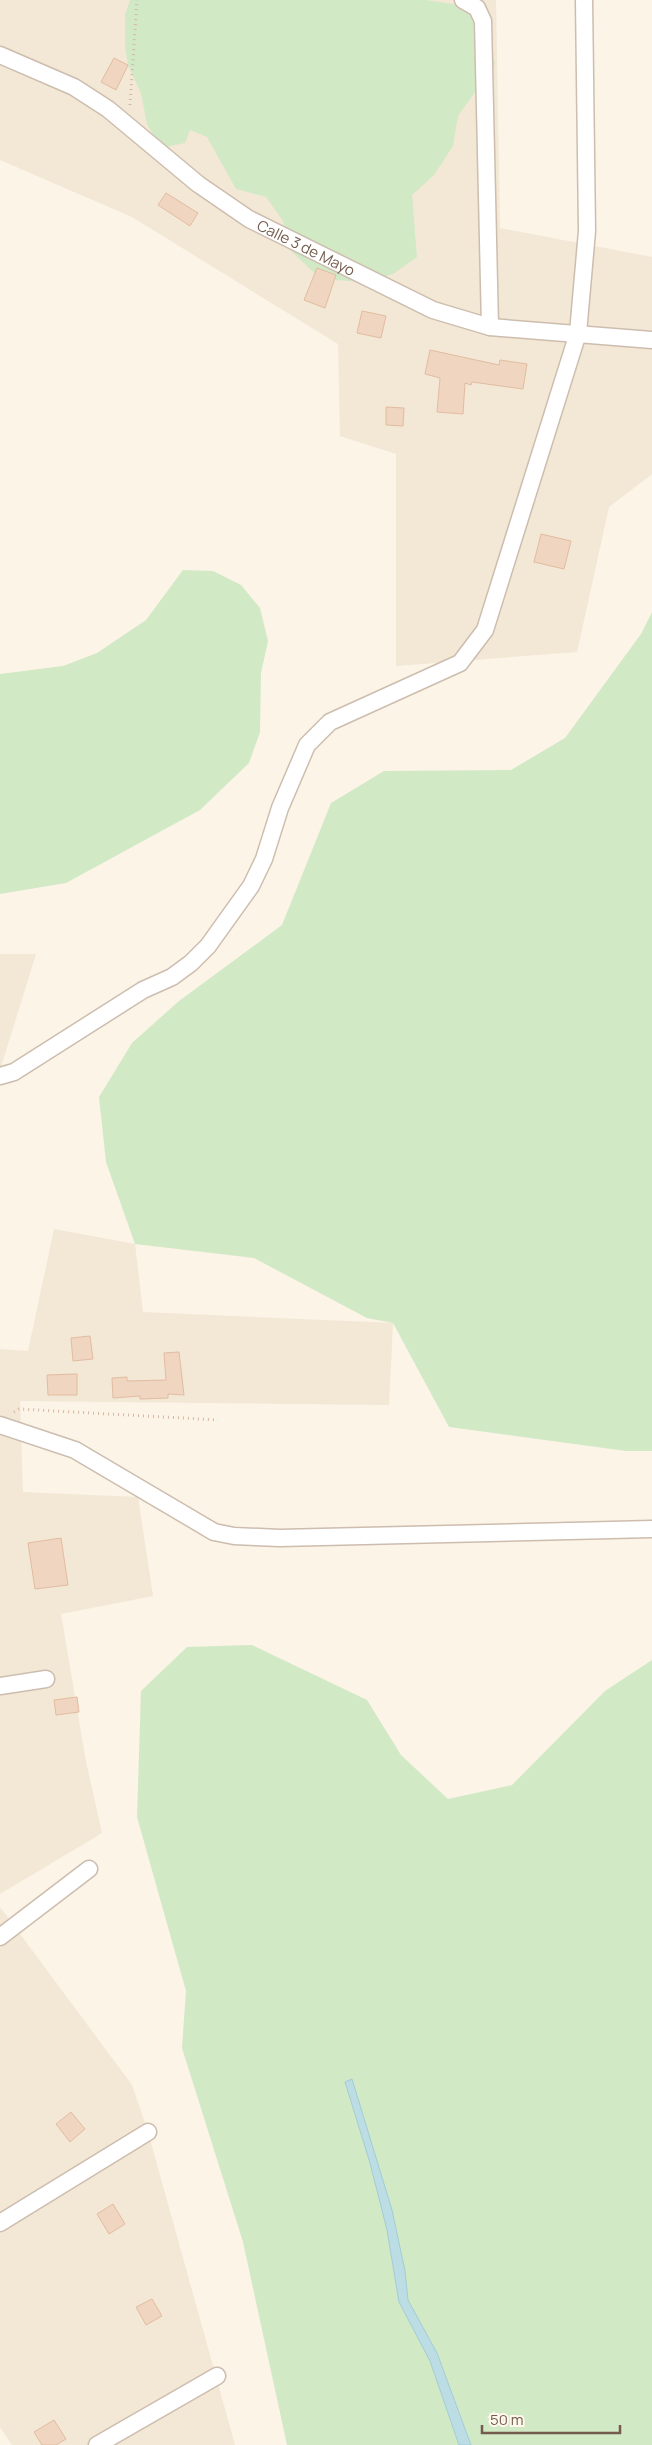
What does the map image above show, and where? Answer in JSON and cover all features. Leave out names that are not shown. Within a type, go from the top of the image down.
[{"type":"street","points":[[463,0],[477,8],[483,21],[490,327]]},
{"type":"street","points":[[0,1076],[14,1072],[143,990],[172,977],[191,963],[208,946],[251,886],[264,859],[280,808],[307,745],[330,722],[460,663],[485,630],[578,334],[587,231],[584,0]]},
{"type":"street","name":"Calle 3 de Mayo","points":[[0,55],[74,87],[129,126],[198,184],[249,219],[433,310],[490,327],[652,340]]},
{"type":"street","points":[[3,1420],[75,1450],[214,1532],[234,1536],[280,1538],[652,1529]]},
{"type":"street","points":[[0,1686],[46,1679]]},
{"type":"street","points":[[0,1938],[89,1869]]},
{"type":"street","points":[[0,2223],[148,2132]]},
{"type":"street","points":[[97,2445],[217,2376]]},
{"type":"path","points":[[129,126],[137,0]]},
{"type":"path","points":[[3,1420],[20,1409],[218,1420]]},
{"type":"shaded area","points":[[0,0],[496,0],[500,228],[652,257],[652,474],[609,507],[577,652],[396,666],[396,454],[340,436],[338,344],[132,217],[0,160]]},
{"type":"shaded area","points":[[0,954],[36,954],[0,1070]]},
{"type":"shaded area","points":[[54,1229],[135,1244],[143,1312],[393,1323],[389,1405],[20,1401],[23,1492],[138,1497],[153,1596],[61,1614],[86,1762],[102,1833],[0,1894],[0,1349],[28,1351]]},
{"type":"shaded area","points":[[0,1907],[132,2085],[148,2132],[235,2445],[12,2445],[0,2427]]},
{"type":"green space","points":[[130,0],[426,0],[466,6],[485,35],[495,64],[458,116],[453,146],[434,175],[412,195],[417,257],[393,274],[365,282],[334,280],[312,271],[291,251],[283,221],[266,197],[236,189],[207,137],[190,130],[185,143],[161,148],[147,124],[141,93],[128,65],[125,47],[125,15]]},
{"type":"green space","points":[[183,570],[213,571],[241,585],[260,608],[268,641],[261,673],[260,732],[249,763],[200,810],[66,883],[0,894],[0,674],[63,666],[97,653],[146,620]]},
{"type":"green space","points":[[652,612],[652,1451],[626,1451],[449,1427],[393,1323],[367,1318],[254,1258],[135,1244],[106,1162],[99,1097],[132,1043],[179,1001],[282,925],[331,803],[384,771],[511,770],[565,738],[641,634]]},
{"type":"green space","points":[[252,1645],[367,1700],[401,1755],[448,1799],[512,1785],[605,1691],[652,1660],[652,2445],[287,2445],[243,2242],[182,2048],[186,1991],[137,1817],[141,1691],[187,1647]]},
{"type":"water","points":[[352,2079],[392,2210],[405,2271],[408,2300],[437,2353],[471,2445],[459,2445],[430,2361],[399,2302],[387,2230],[370,2163],[345,2082]]},
{"type":"building","points":[[114,58],[128,65],[116,90],[101,82]]},
{"type":"building","points":[[166,193],[198,213],[190,226],[158,205]]},
{"type":"building","points":[[317,268],[336,275],[325,308],[304,300]]},
{"type":"building","points":[[362,311],[386,316],[381,338],[357,333]]},
{"type":"building","points":[[430,350],[499,365],[500,360],[527,364],[523,389],[472,382],[471,385],[465,383],[463,414],[437,412],[440,378],[425,374]]},
{"type":"building","points":[[386,407],[404,408],[403,426],[386,425]]},
{"type":"building","points":[[541,534],[571,541],[564,569],[534,562]]},
{"type":"building","points":[[90,1336],[93,1359],[73,1361],[71,1338]]},
{"type":"building","points":[[179,1352],[184,1395],[168,1394],[168,1398],[140,1399],[140,1396],[113,1398],[112,1378],[127,1377],[127,1381],[166,1380],[164,1353]]},
{"type":"building","points":[[77,1374],[77,1395],[48,1395],[47,1375]]},
{"type":"building","points":[[61,1538],[68,1585],[35,1589],[28,1543]]},
{"type":"building","points":[[77,1697],[79,1712],[56,1715],[54,1700]]},
{"type":"building","points":[[71,2112],[85,2129],[70,2142],[56,2124]]},
{"type":"building","points":[[113,2204],[125,2224],[109,2234],[97,2214]]},
{"type":"building","points":[[152,2299],[162,2316],[146,2325],[136,2307]]},
{"type":"building","points":[[54,2420],[66,2439],[56,2445],[42,2445],[34,2432]]}]
